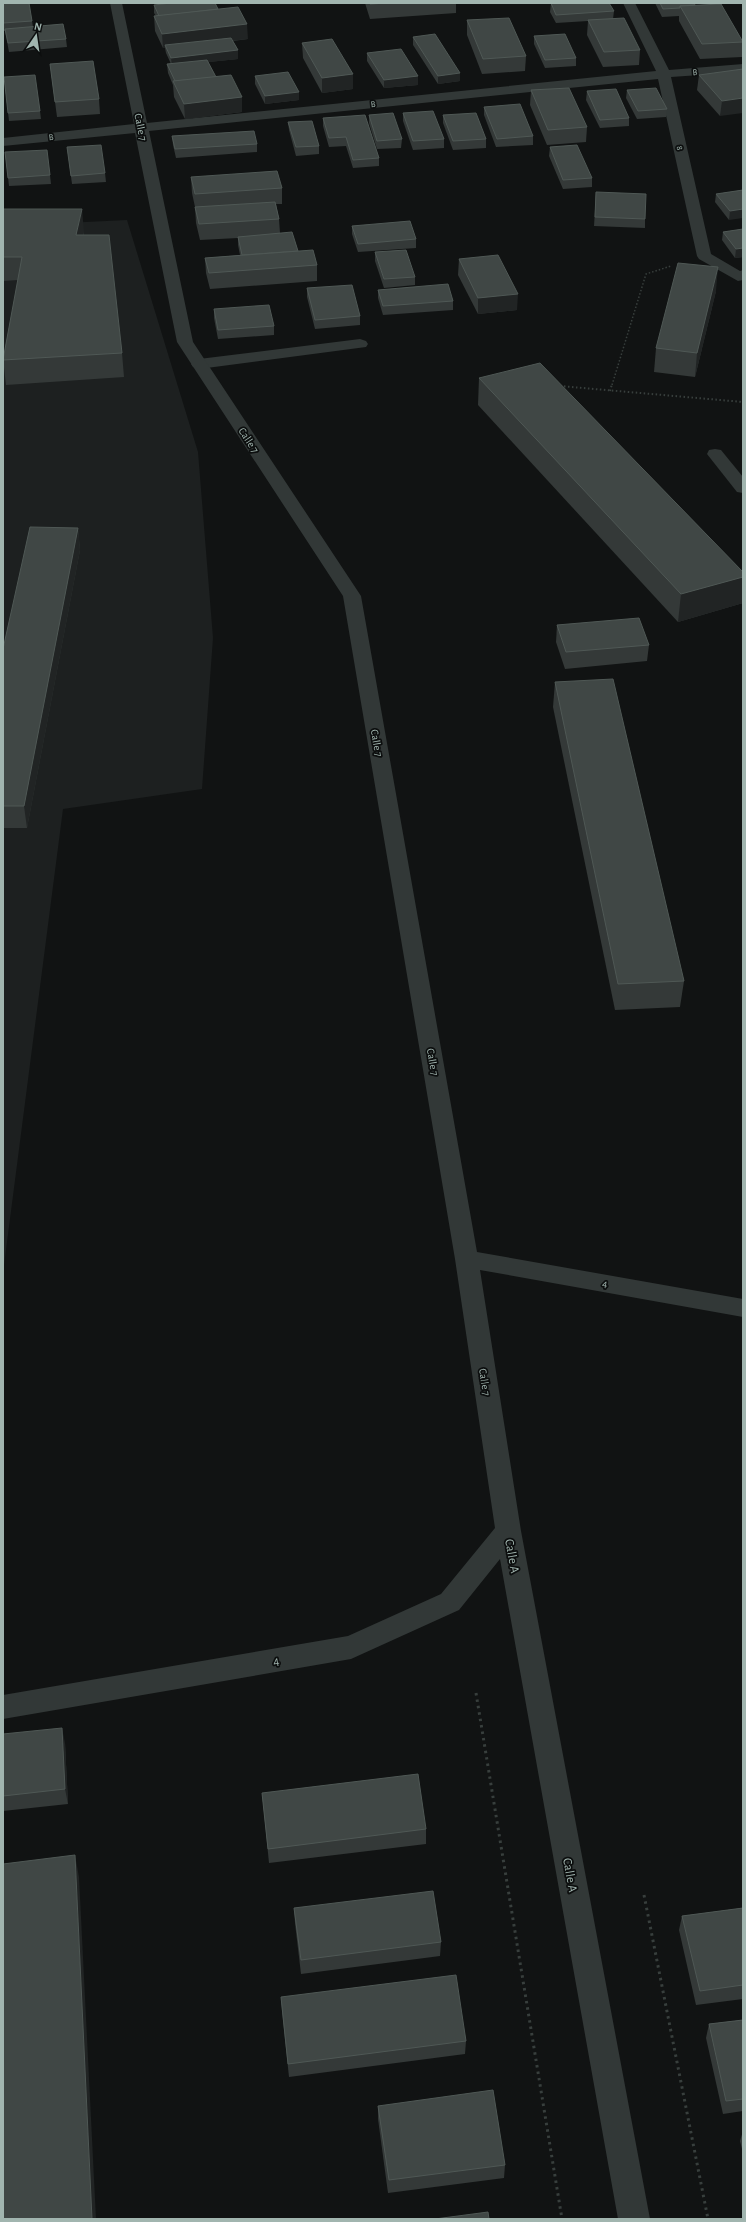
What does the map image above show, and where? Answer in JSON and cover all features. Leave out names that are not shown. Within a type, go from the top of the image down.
[{"type":"street","name":"Calle 7","points":[[116,3],[185,342],[352,596],[467,1259],[508,1531]]},
{"type":"street","name":"8","points":[[629,3],[664,74],[704,256]]},
{"type":"street","name":"B","points":[[3,142],[664,74],[743,68]]},
{"type":"street","points":[[704,256],[738,276],[743,275]]},
{"type":"street","points":[[200,364],[360,344]]},
{"type":"street","points":[[715,454],[743,488]]},
{"type":"street","name":"4","points":[[467,1259],[743,1308]]},
{"type":"street","name":"4","points":[[3,1707],[351,1647],[450,1602],[508,1531]]},
{"type":"street","name":"Calle A","points":[[508,1531],[634,2219]]},
{"type":"path","points":[[610,391],[646,274],[704,256]]},
{"type":"path","points":[[564,392],[558,386],[743,402]]},
{"type":"path","points":[[476,1693],[562,2219]]},
{"type":"path","points":[[644,1895],[708,2219]]},
{"type":"shaded area","points":[[127,220],[198,452],[213,638],[202,789],[63,809],[3,1273],[3,226]]},
{"type":"building","points":[[3,3],[29,3],[32,21],[3,23]]},
{"type":"building","points":[[171,3],[215,3],[218,9],[159,16],[154,5]]},
{"type":"building","points":[[551,3],[609,3],[614,11],[556,15]]},
{"type":"building","points":[[660,3],[694,3],[695,5],[663,9]]},
{"type":"building","points":[[721,4],[743,42],[702,44],[680,6]]},
{"type":"building","points":[[238,7],[247,24],[162,34],[154,16]]},
{"type":"building","points":[[509,18],[526,56],[483,59],[467,20]]},
{"type":"building","points":[[624,18],[640,50],[604,52],[588,20]]},
{"type":"building","points":[[63,24],[66,39],[8,43],[5,29]]},
{"type":"building","points":[[435,34],[460,73],[438,76],[413,37]]},
{"type":"building","points":[[565,34],[576,58],[545,60],[534,36]]},
{"type":"building","points":[[231,38],[238,50],[171,58],[165,45]]},
{"type":"building","points":[[332,39],[353,74],[322,78],[302,43]]},
{"type":"building","points":[[401,49],[418,76],[384,80],[367,53]]},
{"type":"building","points":[[207,60],[216,77],[175,81],[167,64]]},
{"type":"building","points":[[93,61],[99,99],[55,102],[50,64]]},
{"type":"building","points":[[743,69],[743,98],[722,101],[699,75]]},
{"type":"building","points":[[288,72],[299,92],[265,96],[255,76]]},
{"type":"building","points":[[35,75],[40,111],[8,113],[4,77]]},
{"type":"building","points":[[231,75],[242,97],[184,104],[173,81]]},
{"type":"building","points":[[569,88],[587,127],[548,130],[531,90]]},
{"type":"building","points":[[656,88],[667,109],[638,111],[627,90]]},
{"type":"building","points":[[616,89],[629,118],[600,120],[587,91]]},
{"type":"building","points":[[520,104],[533,136],[497,139],[484,107]]},
{"type":"building","points":[[433,111],[444,139],[413,141],[403,113]]},
{"type":"building","points":[[393,113],[402,139],[377,141],[369,115]]},
{"type":"building","points":[[476,113],[486,139],[453,141],[443,115]]},
{"type":"building","points":[[365,115],[379,158],[353,160],[346,137],[329,138],[323,118]]},
{"type":"building","points":[[312,121],[319,146],[296,147],[288,122]]},
{"type":"building","points":[[254,131],[257,144],[175,149],[172,136]]},
{"type":"building","points":[[101,145],[105,173],[71,176],[67,147]]},
{"type":"building","points":[[577,145],[592,178],[563,180],[550,147]]},
{"type":"building","points":[[47,150],[50,175],[8,178],[5,152]]},
{"type":"building","points":[[277,171],[282,188],[195,194],[191,177]]},
{"type":"building","points":[[743,190],[743,209],[730,211],[716,194]]},
{"type":"building","points":[[596,192],[646,194],[645,219],[595,217]]},
{"type":"building","points":[[275,202],[279,219],[199,224],[195,207]]},
{"type":"building","points":[[3,209],[82,209],[76,235],[109,235],[122,353],[3,360],[22,257],[3,257]]},
{"type":"building","points":[[410,221],[416,239],[358,244],[352,226]]},
{"type":"building","points":[[743,229],[743,248],[736,249],[723,232]]},
{"type":"building","points":[[292,232],[298,251],[242,255],[238,237]]},
{"type":"building","points":[[313,250],[317,265],[209,273],[205,258]]},
{"type":"building","points":[[406,250],[415,277],[384,279],[375,252]]},
{"type":"building","points":[[498,255],[518,294],[478,298],[459,259]]},
{"type":"building","points":[[678,263],[718,267],[697,353],[656,348]]},
{"type":"building","points":[[448,284],[453,301],[383,306],[378,290]]},
{"type":"building","points":[[352,285],[360,316],[315,320],[307,288]]},
{"type":"building","points":[[269,305],[274,326],[218,330],[214,309]]},
{"type":"building","points":[[540,363],[743,572],[743,577],[681,594],[479,378]]},
{"type":"building","points":[[30,527],[78,528],[24,806],[3,806],[3,649]]},
{"type":"building","points":[[639,618],[649,645],[566,652],[557,625]]},
{"type":"building","points":[[613,679],[684,981],[618,984],[555,682]]},
{"type":"building","points":[[62,1728],[65,1789],[3,1796],[3,1734]]},
{"type":"building","points":[[418,1774],[426,1829],[268,1849],[262,1793]]},
{"type":"building","points":[[75,1855],[92,2219],[3,2219],[3,1864]]},
{"type":"building","points":[[433,1891],[441,1942],[301,1960],[294,1908]]},
{"type":"building","points":[[743,1908],[743,1985],[700,1991],[682,1916]]},
{"type":"building","points":[[456,1975],[466,2041],[288,2064],[281,1997]]},
{"type":"building","points":[[743,2020],[743,2099],[726,2101],[709,2024]]},
{"type":"building","points":[[493,2090],[505,2165],[389,2180],[378,2106]]},
{"type":"building","points":[[488,2212],[489,2219],[435,2219]]}]
